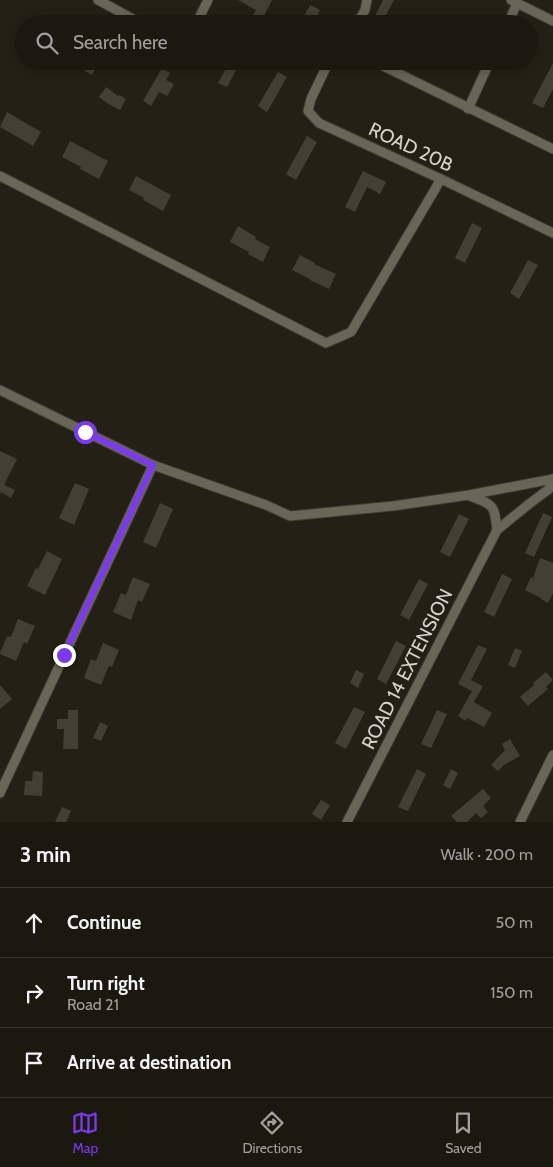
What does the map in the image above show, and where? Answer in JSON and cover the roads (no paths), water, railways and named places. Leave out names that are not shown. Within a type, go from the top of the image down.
[{"type":"street","points":[[98,0],[126,15]]},
{"type":"street","points":[[200,15],[208,0]]},
{"type":"street","points":[[362,15],[367,0]]},
{"type":"street","points":[[510,15],[514,2],[553,21]]},
{"type":"street","name":"ROAD 20B","points":[[325,70],[311,99],[308,111],[319,123],[442,179],[553,233]]},
{"type":"street","points":[[391,70],[553,149]]},
{"type":"street","points":[[468,108],[486,70]]},
{"type":"street","points":[[0,176],[326,343],[351,332],[442,179]]},
{"type":"street","points":[[0,390],[153,465],[266,505],[290,516],[393,506],[469,495],[552,479],[549,489],[496,530]]},
{"type":"street","points":[[0,793],[153,465]]},
{"type":"street","points":[[469,495],[488,503],[494,511],[496,530]]},
{"type":"street","name":"ROAD 14 EXTENSION","points":[[347,822],[496,530]]},
{"type":"street","points":[[520,822],[553,755]]}]
